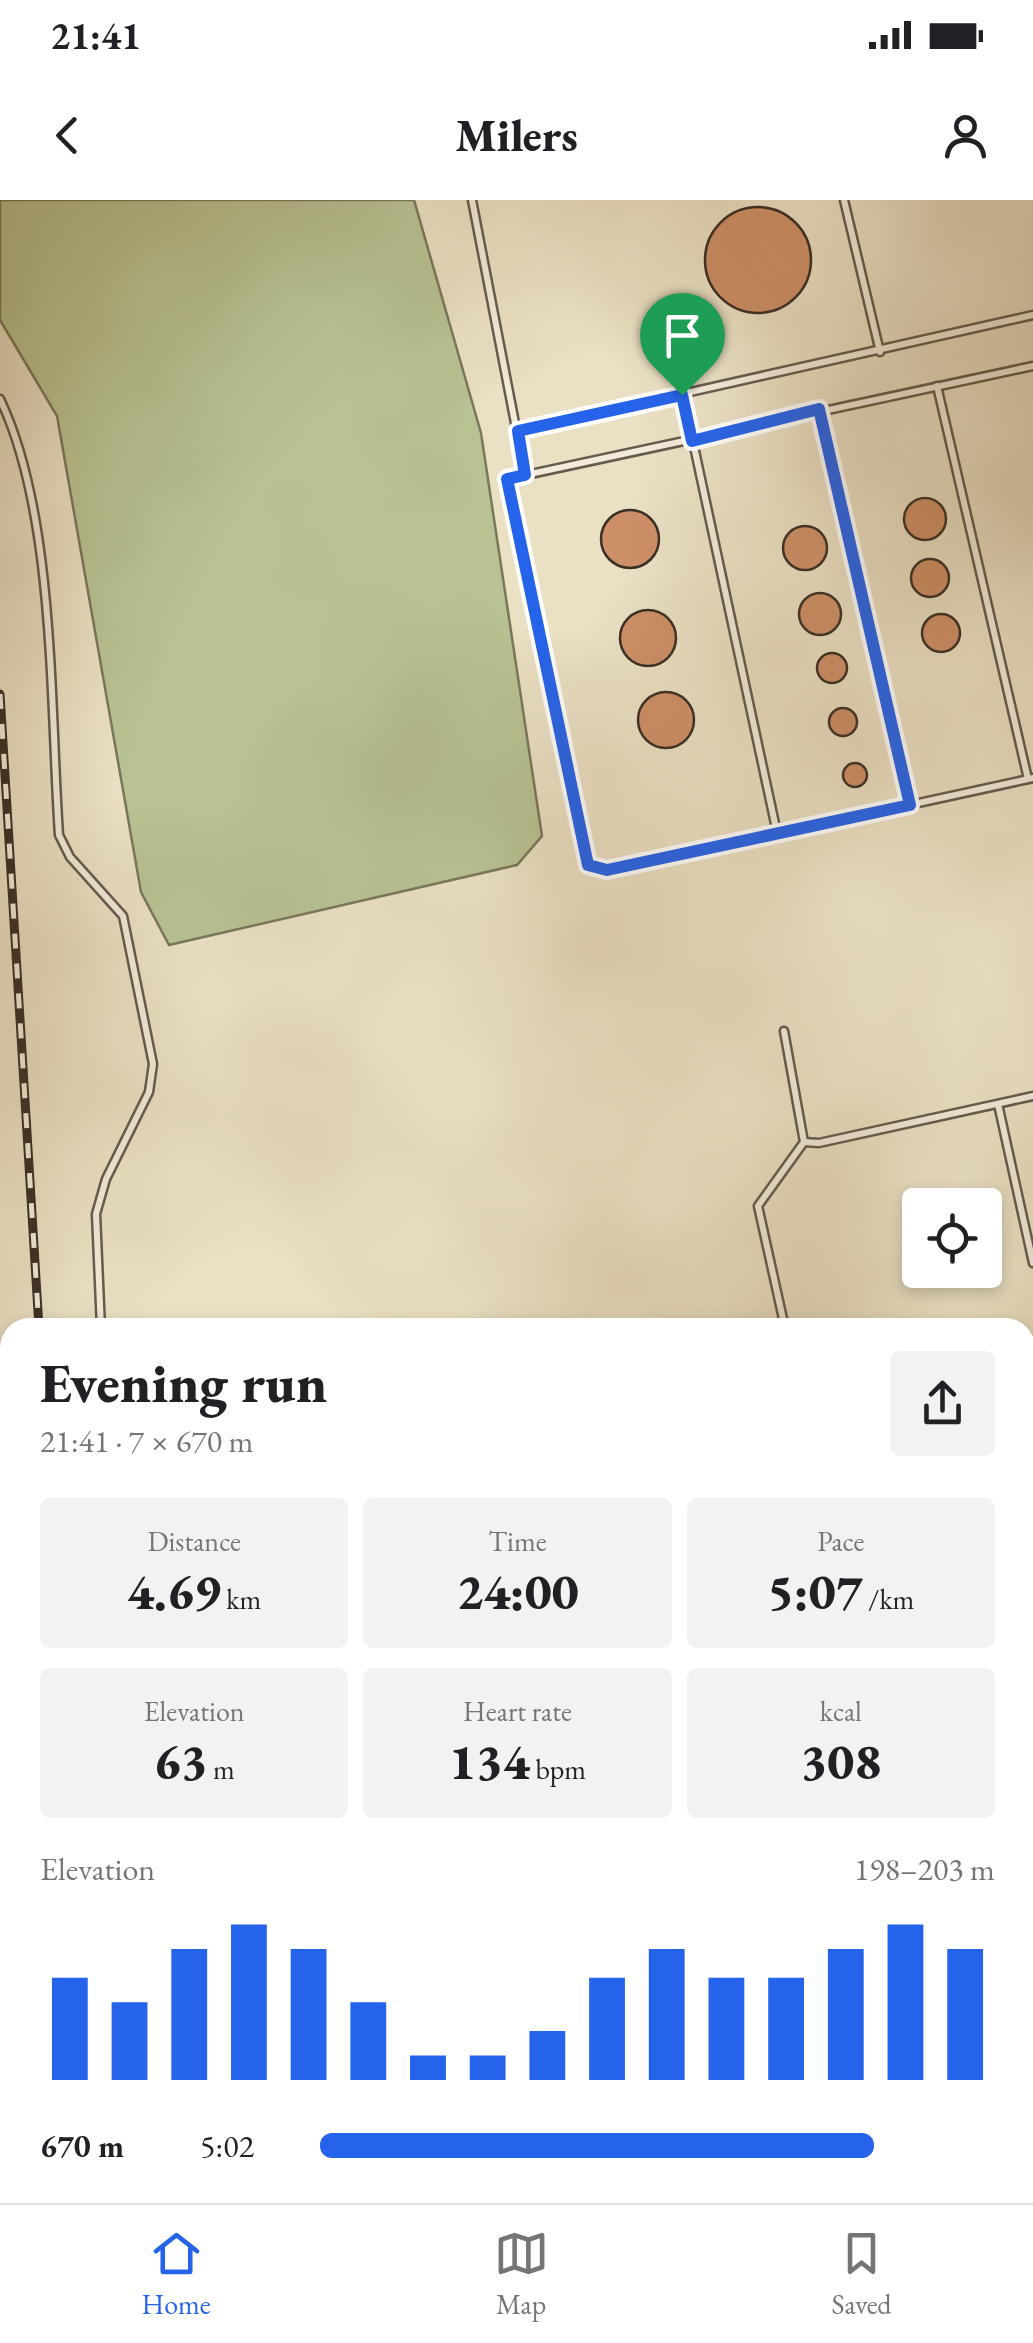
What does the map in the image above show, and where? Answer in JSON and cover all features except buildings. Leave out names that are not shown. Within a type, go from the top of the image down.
[{"type":"lane","points":[[472,200],[525,475]]},
{"type":"lane","points":[[844,200],[880,352]]},
{"type":"lane","points":[[518,431],[1033,315]]},
{"type":"lane","points":[[937,386],[1031,778],[607,870],[588,865],[507,479],[692,441],[819,409],[1033,366]]},
{"type":"lane","points":[[682,395],[777,833]]},
{"type":"lane","points":[[0,398],[21,450],[36,527],[59,835],[70,858],[122,916],[153,1064],[143,1108],[114,1161],[96,1214],[101,1318]]},
{"type":"lane","points":[[819,409],[910,805]]},
{"type":"lane","points":[[784,1031],[804,1142]]},
{"type":"lane","points":[[783,1318],[758,1206],[804,1142],[1033,1096]]},
{"type":"lane","points":[[998,1104],[1033,1263]]},
{"type":"green space","points":[[0,200],[414,200],[481,433],[542,836],[517,865],[169,945],[141,892],[57,416],[0,320]]},
{"type":"railway","points":[[0,694],[38,1318]]},
{"type":"route","points":[[682,395],[692,441],[819,409],[910,805],[607,870],[588,865],[507,479],[525,475],[518,431],[682,395]]}]
